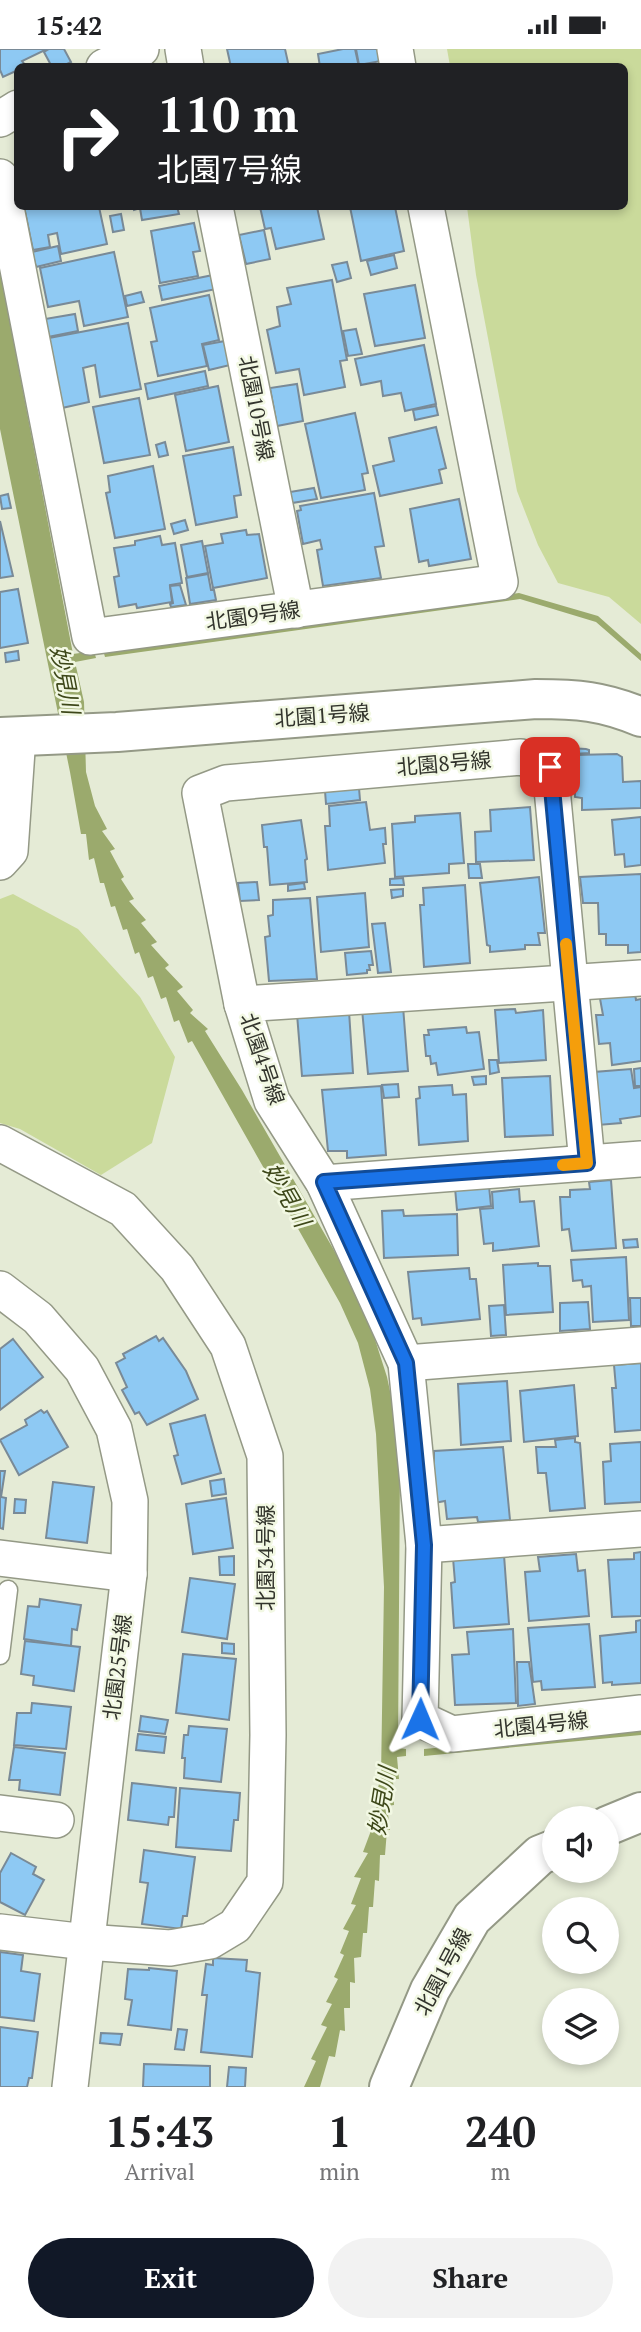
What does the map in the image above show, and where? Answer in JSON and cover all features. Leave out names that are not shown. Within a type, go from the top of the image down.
[{"type":"street","points":[[112,63],[141,49]]},
{"type":"street","name":"北園9号線","points":[[0,177],[90,637],[500,582],[427,210]]},
{"type":"street","name":"北園10号線","points":[[216,210],[296,610]]},
{"type":"street","name":"北園1号線","points":[[9,736],[117,732],[536,699],[574,699],[614,705],[641,717]]},
{"type":"street","points":[[0,862],[10,851],[9,736]]},
{"type":"street","name":"北園8号線","points":[[242,1005],[200,793],[226,783],[521,757],[550,767],[587,1163]]},
{"type":"street","name":"北園4号線","points":[[641,978],[242,1005],[272,1101],[324,1182],[406,1363],[424,1545],[420,1719],[452,1734],[641,1713]]},
{"type":"street","name":"北園34号線","points":[[0,1143],[123,1209],[177,1268],[228,1346],[265,1456],[268,1735],[265,1882],[235,1926],[210,1941],[170,1948],[0,1932]]},
{"type":"street","points":[[324,1182],[641,1159]]},
{"type":"street","name":"北園25号線","points":[[0,1289],[38,1318],[82,1369],[114,1429],[130,1501],[130,1574],[70,2087]]},
{"type":"street","points":[[406,1363],[641,1345]]},
{"type":"street","points":[[424,1545],[641,1529]]},
{"type":"street","points":[[4,1574],[130,1574]]},
{"type":"street","points":[[619,1821],[641,1812]]},
{"type":"street","points":[[0,1813],[56,1820]]},
{"type":"street","name":"北園1号線","points":[[389,2087],[430,1990],[471,1918],[542,1855]]},
{"type":"lane","points":[[0,1655],[4,1574]]},
{"type":"shaded area","points":[[447,49],[641,49],[641,624],[609,597],[558,583],[538,545],[517,491],[476,275],[467,210],[628,210],[628,63],[449,63]]},
{"type":"shaded area","points":[[13,894],[78,929],[140,997],[175,1057],[152,1143],[101,1175],[20,1129],[0,1123],[0,899]]},
{"type":"water","name":"妙見川","points":[[0,270],[73,654],[94,651],[96,658],[75,662],[84,702],[86,772],[95,806],[107,829],[102,831],[115,849],[110,851],[124,877],[121,879],[134,899],[129,901],[146,920],[141,923],[157,942],[151,945],[169,965],[165,968],[183,987],[177,991],[193,1010],[190,1013],[208,1029],[205,1031],[242,1090],[362,1299],[387,1377],[396,1419],[400,1466],[398,1748],[406,1749],[406,1756],[397,1757],[399,1779],[393,1779],[394,1805],[387,1806],[390,1830],[387,1830],[385,1855],[380,1855],[379,1881],[375,1880],[373,1907],[369,1907],[367,1933],[363,1933],[361,1957],[354,1958],[355,1983],[350,1982],[350,2008],[344,2008],[345,2031],[340,2030],[335,2057],[329,2056],[320,2087],[304,2087],[316,2061],[311,2059],[327,2027],[321,2025],[332,2004],[326,2002],[338,1979],[334,1977],[344,1955],[340,1953],[349,1931],[343,1929],[356,1905],[351,1904],[361,1878],[354,1877],[368,1853],[363,1852],[372,1828],[366,1826],[378,1805],[374,1803],[381,1776],[384,1587],[376,1434],[370,1389],[358,1343],[340,1303],[192,1041],[188,1043],[179,1020],[174,1022],[166,997],[161,999],[153,976],[148,978],[139,952],[135,954],[127,929],[123,930],[115,906],[111,907],[104,883],[100,883],[94,858],[89,860],[86,834],[81,834],[0,429]]},
{"type":"water","points":[[519,593],[598,616],[641,654],[641,661],[596,622],[520,599],[105,657],[103,650]]},
{"type":"water","points":[[641,1728],[641,1735],[424,1756],[424,1749]]},
{"type":"building","points":[[0,49],[47,49],[22,61],[24,63],[14,63],[14,72],[3,77],[0,70]]},
{"type":"building","points":[[49,49],[64,49],[71,62],[50,63],[44,52]]},
{"type":"building","points":[[227,49],[285,49],[288,63],[230,63]]},
{"type":"building","points":[[355,49],[358,63],[319,63],[318,54]]},
{"type":"building","points":[[356,49],[378,49],[381,61],[359,63]]},
{"type":"building","points":[[25,210],[100,210],[107,244],[61,254],[57,233],[48,235],[50,247],[33,250]]},
{"type":"building","points":[[140,210],[178,210],[179,214],[142,220]]},
{"type":"building","points":[[261,210],[318,210],[324,239],[276,249],[271,228],[265,229]]},
{"type":"building","points":[[351,210],[396,210],[404,251],[361,261]]},
{"type":"building","points":[[121,214],[124,230],[113,232],[110,216]]},
{"type":"building","points":[[194,223],[200,251],[193,252],[198,276],[160,283],[151,231]]},
{"type":"building","points":[[264,230],[270,259],[246,264],[239,235]]},
{"type":"building","points":[[58,246],[61,261],[36,267],[32,252]]},
{"type":"building","points":[[114,252],[128,317],[84,326],[79,301],[48,307],[40,268]]},
{"type":"building","points":[[394,255],[397,268],[371,275],[367,261]]},
{"type":"building","points":[[347,262],[351,278],[337,282],[332,265]]},
{"type":"building","points":[[213,275],[216,289],[162,300],[159,286]]},
{"type":"building","points":[[332,280],[347,360],[340,361],[345,387],[304,395],[299,369],[276,373],[267,330],[280,326],[277,307],[291,304],[287,288]]},
{"type":"building","points":[[415,285],[425,338],[375,346],[364,294]]},
{"type":"building","points":[[141,292],[144,302],[127,306],[125,296]]},
{"type":"building","points":[[209,295],[219,340],[202,344],[207,366],[158,376],[151,342],[157,341],[150,308]]},
{"type":"building","points":[[75,314],[78,331],[48,337],[45,319]]},
{"type":"building","points":[[128,323],[141,389],[100,397],[95,365],[83,368],[89,402],[62,408],[49,338]]},
{"type":"building","points":[[356,329],[362,354],[348,356],[343,331]]},
{"type":"building","points":[[225,341],[230,365],[209,370],[203,345]]},
{"type":"building","points":[[424,345],[436,404],[405,411],[401,393],[383,396],[381,381],[361,385],[355,359]]},
{"type":"building","points":[[205,371],[208,386],[148,399],[145,384]]},
{"type":"building","points":[[297,384],[303,421],[277,426],[270,388]]},
{"type":"building","points":[[218,386],[229,442],[186,451],[175,395]]},
{"type":"building","points":[[139,398],[150,455],[104,463],[93,407]]},
{"type":"building","points":[[436,406],[438,415],[415,420],[413,410]]},
{"type":"building","points":[[355,413],[368,473],[362,474],[365,490],[321,498],[305,424]]},
{"type":"building","points":[[436,427],[446,468],[439,470],[442,483],[380,496],[373,466],[394,461],[389,438]]},
{"type":"building","points":[[165,442],[168,455],[159,457],[156,445]]},
{"type":"building","points":[[233,447],[241,495],[234,496],[237,517],[196,525],[183,456]]},
{"type":"building","points":[[153,466],[165,529],[115,538],[106,493],[110,492],[108,476]]},
{"type":"building","points":[[314,488],[317,499],[292,503],[290,492]]},
{"type":"building","points":[[374,493],[384,546],[375,547],[381,578],[323,586],[317,550],[322,549],[320,540],[303,544],[297,511],[301,510],[300,506]]},
{"type":"building","points":[[8,494],[11,508],[2,509],[0,496]]},
{"type":"building","points":[[459,499],[471,559],[429,566],[428,560],[419,562],[410,509]]},
{"type":"building","points":[[185,520],[188,530],[174,534],[171,524]]},
{"type":"building","points":[[0,521],[13,576],[0,578]]},
{"type":"building","points":[[246,530],[247,535],[259,534],[267,578],[213,588],[205,546],[223,543],[221,534]]},
{"type":"building","points":[[160,536],[162,545],[175,543],[182,583],[170,585],[172,602],[137,608],[136,604],[119,607],[114,577],[119,576],[114,548],[135,545],[135,541]]},
{"type":"building","points":[[202,541],[208,573],[187,577],[181,545]]},
{"type":"building","points":[[208,574],[216,600],[190,604],[186,578]]},
{"type":"building","points":[[180,585],[186,605],[171,607],[170,604],[173,603],[170,586]]},
{"type":"building","points":[[18,589],[28,643],[0,648],[0,592]]},
{"type":"building","points":[[18,651],[19,660],[6,662],[5,653]]},
{"type":"building","points":[[568,748],[586,749],[589,753],[574,754],[573,761],[569,762]]},
{"type":"building","points":[[617,754],[622,757],[623,782],[641,781],[641,808],[582,810],[582,798],[575,797],[575,755]]},
{"type":"building","points":[[359,788],[360,800],[326,804],[325,791]]},
{"type":"building","points":[[366,802],[370,830],[385,828],[385,863],[328,870],[325,826],[330,826],[329,806]]},
{"type":"building","points":[[530,807],[534,860],[476,862],[475,832],[491,831],[490,810]]},
{"type":"building","points":[[460,813],[464,863],[449,864],[449,873],[395,877],[392,824],[415,822],[415,816]]},
{"type":"building","points":[[641,817],[641,865],[625,867],[624,854],[615,855],[612,820]]},
{"type":"building","points":[[301,820],[307,859],[307,882],[270,885],[262,825]]},
{"type":"building","points":[[468,864],[480,864],[482,878],[469,878]]},
{"type":"building","points":[[641,874],[641,952],[628,953],[628,945],[606,945],[606,934],[599,934],[598,903],[583,903],[580,877]]},
{"type":"building","points":[[539,877],[545,933],[538,933],[540,945],[490,952],[480,883]]},
{"type":"building","points":[[403,878],[404,885],[390,885],[390,879]]},
{"type":"building","points":[[257,882],[259,900],[240,901],[238,883]]},
{"type":"building","points":[[304,883],[305,889],[288,891],[288,885]]},
{"type":"building","points":[[465,885],[470,963],[424,967],[420,905],[424,905],[423,888]]},
{"type":"building","points":[[403,889],[403,896],[392,898],[391,890]]},
{"type":"building","points":[[365,893],[369,947],[321,952],[317,897]]},
{"type":"building","points":[[310,898],[317,979],[269,981],[265,937],[270,936],[268,916],[273,915],[273,900]]},
{"type":"building","points":[[385,923],[391,972],[378,973],[372,924]]},
{"type":"building","points":[[371,951],[373,965],[369,965],[370,970],[367,970],[367,973],[347,975],[345,953]]},
{"type":"building","points":[[634,988],[636,1000],[641,999],[641,1061],[612,1065],[610,1043],[599,1044],[596,1015],[603,1015],[599,993]]},
{"type":"building","points":[[403,1006],[408,1071],[368,1074],[362,1009]]},
{"type":"building","points":[[515,1009],[516,1013],[543,1010],[546,1060],[499,1063],[495,1010]]},
{"type":"building","points":[[349,1011],[353,1073],[302,1076],[297,1014]]},
{"type":"building","points":[[466,1027],[467,1033],[479,1032],[484,1069],[438,1075],[436,1063],[431,1064],[430,1056],[426,1056],[424,1035],[429,1035],[428,1030]]},
{"type":"building","points":[[489,1060],[497,1060],[499,1072],[490,1074]]},
{"type":"building","points":[[641,1068],[641,1086],[635,1086],[634,1069]]},
{"type":"building","points":[[631,1069],[634,1088],[641,1087],[641,1116],[620,1119],[621,1123],[598,1125],[594,1072]]},
{"type":"building","points":[[486,1076],[486,1084],[474,1085],[472,1077]]},
{"type":"building","points":[[550,1076],[553,1135],[505,1137],[502,1078]]},
{"type":"building","points":[[398,1084],[399,1097],[384,1098],[382,1085]]},
{"type":"building","points":[[452,1085],[453,1095],[466,1094],[468,1141],[419,1145],[416,1099],[420,1098],[419,1087]]},
{"type":"building","points":[[381,1086],[386,1155],[347,1158],[347,1151],[328,1151],[322,1090]]},
{"type":"building","points":[[611,1180],[616,1248],[572,1251],[569,1229],[562,1230],[560,1197],[570,1197],[570,1190],[590,1189],[589,1182]]},
{"type":"building","points":[[489,1186],[491,1206],[457,1210],[455,1188]]},
{"type":"building","points":[[519,1189],[520,1202],[534,1201],[539,1246],[493,1251],[493,1243],[484,1244],[480,1209],[493,1208],[492,1192]]},
{"type":"building","points":[[403,1210],[404,1216],[457,1214],[458,1255],[384,1258],[382,1211]]},
{"type":"building","points":[[637,1239],[638,1247],[624,1248],[623,1240]]},
{"type":"building","points":[[626,1257],[629,1320],[593,1322],[591,1286],[583,1287],[582,1280],[573,1281],[571,1260]]},
{"type":"building","points":[[538,1263],[538,1266],[550,1266],[553,1312],[506,1315],[503,1265]]},
{"type":"building","points":[[469,1268],[470,1279],[476,1279],[480,1319],[422,1325],[421,1318],[413,1319],[408,1272]]},
{"type":"building","points":[[630,1298],[641,1298],[641,1326],[631,1326]]},
{"type":"building","points":[[588,1302],[590,1329],[560,1331],[560,1303]]},
{"type":"building","points":[[504,1305],[506,1335],[491,1336],[489,1306]]},
{"type":"building","points":[[156,1336],[159,1341],[163,1338],[186,1371],[198,1399],[147,1425],[139,1412],[135,1414],[122,1390],[127,1387],[116,1363],[125,1358],[123,1354]]},
{"type":"building","points":[[13,1339],[43,1377],[0,1410],[0,1349]]},
{"type":"building","points":[[641,1363],[641,1430],[615,1432],[612,1388],[616,1388],[614,1365]]},
{"type":"building","points":[[507,1381],[511,1441],[461,1445],[458,1384]]},
{"type":"building","points":[[574,1385],[578,1436],[524,1442],[520,1391]]},
{"type":"building","points":[[41,1410],[44,1413],[47,1411],[68,1447],[19,1475],[0,1440],[27,1425],[25,1420]]},
{"type":"building","points":[[205,1415],[221,1473],[182,1484],[174,1456],[178,1455],[170,1424]]},
{"type":"building","points":[[575,1438],[575,1442],[580,1443],[585,1508],[550,1511],[546,1473],[538,1473],[536,1447],[556,1447],[555,1440]]},
{"type":"building","points":[[641,1442],[641,1502],[605,1504],[603,1462],[611,1461],[610,1444]]},
{"type":"building","points":[[503,1447],[510,1520],[478,1522],[477,1517],[447,1519],[445,1501],[434,1503],[434,1451]]},
{"type":"building","points":[[0,1471],[5,1471],[1,1497],[6,1498],[3,1529],[0,1528]]},
{"type":"building","points":[[224,1479],[226,1494],[212,1496],[210,1481]]},
{"type":"building","points":[[53,1482],[94,1487],[87,1543],[46,1538]]},
{"type":"building","points":[[226,1498],[233,1548],[193,1554],[186,1504]]},
{"type":"building","points":[[15,1499],[26,1500],[25,1513],[14,1513]]},
{"type":"building","points":[[641,1552],[641,1616],[612,1617],[608,1560],[634,1559],[634,1553]]},
{"type":"building","points":[[576,1554],[578,1571],[585,1570],[589,1616],[529,1621],[525,1572],[540,1571],[538,1557]]},
{"type":"building","points":[[504,1555],[509,1624],[454,1628],[451,1583],[455,1582],[453,1558]]},
{"type":"building","points":[[234,1556],[234,1575],[220,1575],[219,1557]]},
{"type":"building","points":[[190,1578],[235,1584],[227,1639],[182,1632]]},
{"type":"building","points":[[40,1599],[81,1605],[77,1630],[72,1629],[71,1646],[24,1639],[28,1606],[39,1607]]},
{"type":"building","points":[[641,1620],[641,1683],[603,1683],[600,1636],[636,1632],[636,1621]]},
{"type":"building","points":[[589,1624],[595,1687],[542,1690],[541,1681],[533,1682],[528,1628]]},
{"type":"building","points":[[513,1629],[516,1703],[455,1705],[452,1655],[469,1654],[467,1632]]},
{"type":"building","points":[[25,1641],[80,1647],[74,1691],[33,1685],[34,1676],[21,1674]]},
{"type":"building","points":[[222,1643],[234,1644],[234,1654],[222,1653]]},
{"type":"building","points":[[183,1654],[236,1659],[229,1720],[176,1713]]},
{"type":"building","points":[[517,1662],[529,1662],[535,1704],[518,1706]]},
{"type":"building","points":[[32,1703],[71,1707],[66,1749],[14,1745],[17,1713],[31,1713]]},
{"type":"building","points":[[141,1716],[168,1720],[165,1734],[139,1731]]},
{"type":"building","points":[[189,1726],[227,1729],[221,1782],[184,1778],[184,1735],[188,1735]]},
{"type":"building","points":[[138,1734],[166,1737],[164,1753],[136,1750]]},
{"type":"building","points":[[14,1747],[65,1753],[60,1795],[19,1790],[20,1780],[9,1780]]},
{"type":"building","points":[[132,1783],[176,1788],[174,1817],[169,1817],[168,1825],[128,1820]]},
{"type":"building","points":[[180,1788],[240,1793],[238,1820],[234,1820],[231,1851],[176,1847]]},
{"type":"building","points":[[144,1850],[195,1857],[187,1916],[183,1916],[181,1929],[142,1924],[148,1883],[140,1882]]},
{"type":"building","points":[[11,1853],[36,1867],[33,1874],[44,1880],[25,1915],[0,1902],[0,1873]]},
{"type":"building","points":[[0,1952],[23,1955],[21,1971],[40,1974],[34,2021],[0,2017]]},
{"type":"building","points":[[213,1958],[247,1960],[246,1971],[260,1973],[252,2057],[201,2052],[207,1995],[202,1995],[206,1964],[213,1965]]},
{"type":"building","points":[[128,1969],[177,1971],[171,2030],[128,2025],[132,2000],[125,1999]]},
{"type":"building","points":[[0,2027],[38,2032],[32,2078],[29,2078],[27,2087],[0,2087]]},
{"type":"building","points":[[178,2029],[187,2030],[184,2050],[175,2049]]},
{"type":"building","points":[[101,2033],[122,2034],[120,2045],[100,2043]]},
{"type":"building","points":[[144,2064],[210,2066],[210,2087],[143,2087]]},
{"type":"building","points":[[229,2067],[246,2068],[245,2087],[227,2087]]},
{"type":"slow traffic","points":[[563,1165],[587,1163],[566,944]]},
{"type":"route","points":[[420,1719],[424,1545],[406,1363],[324,1182],[587,1163],[550,767]]}]
